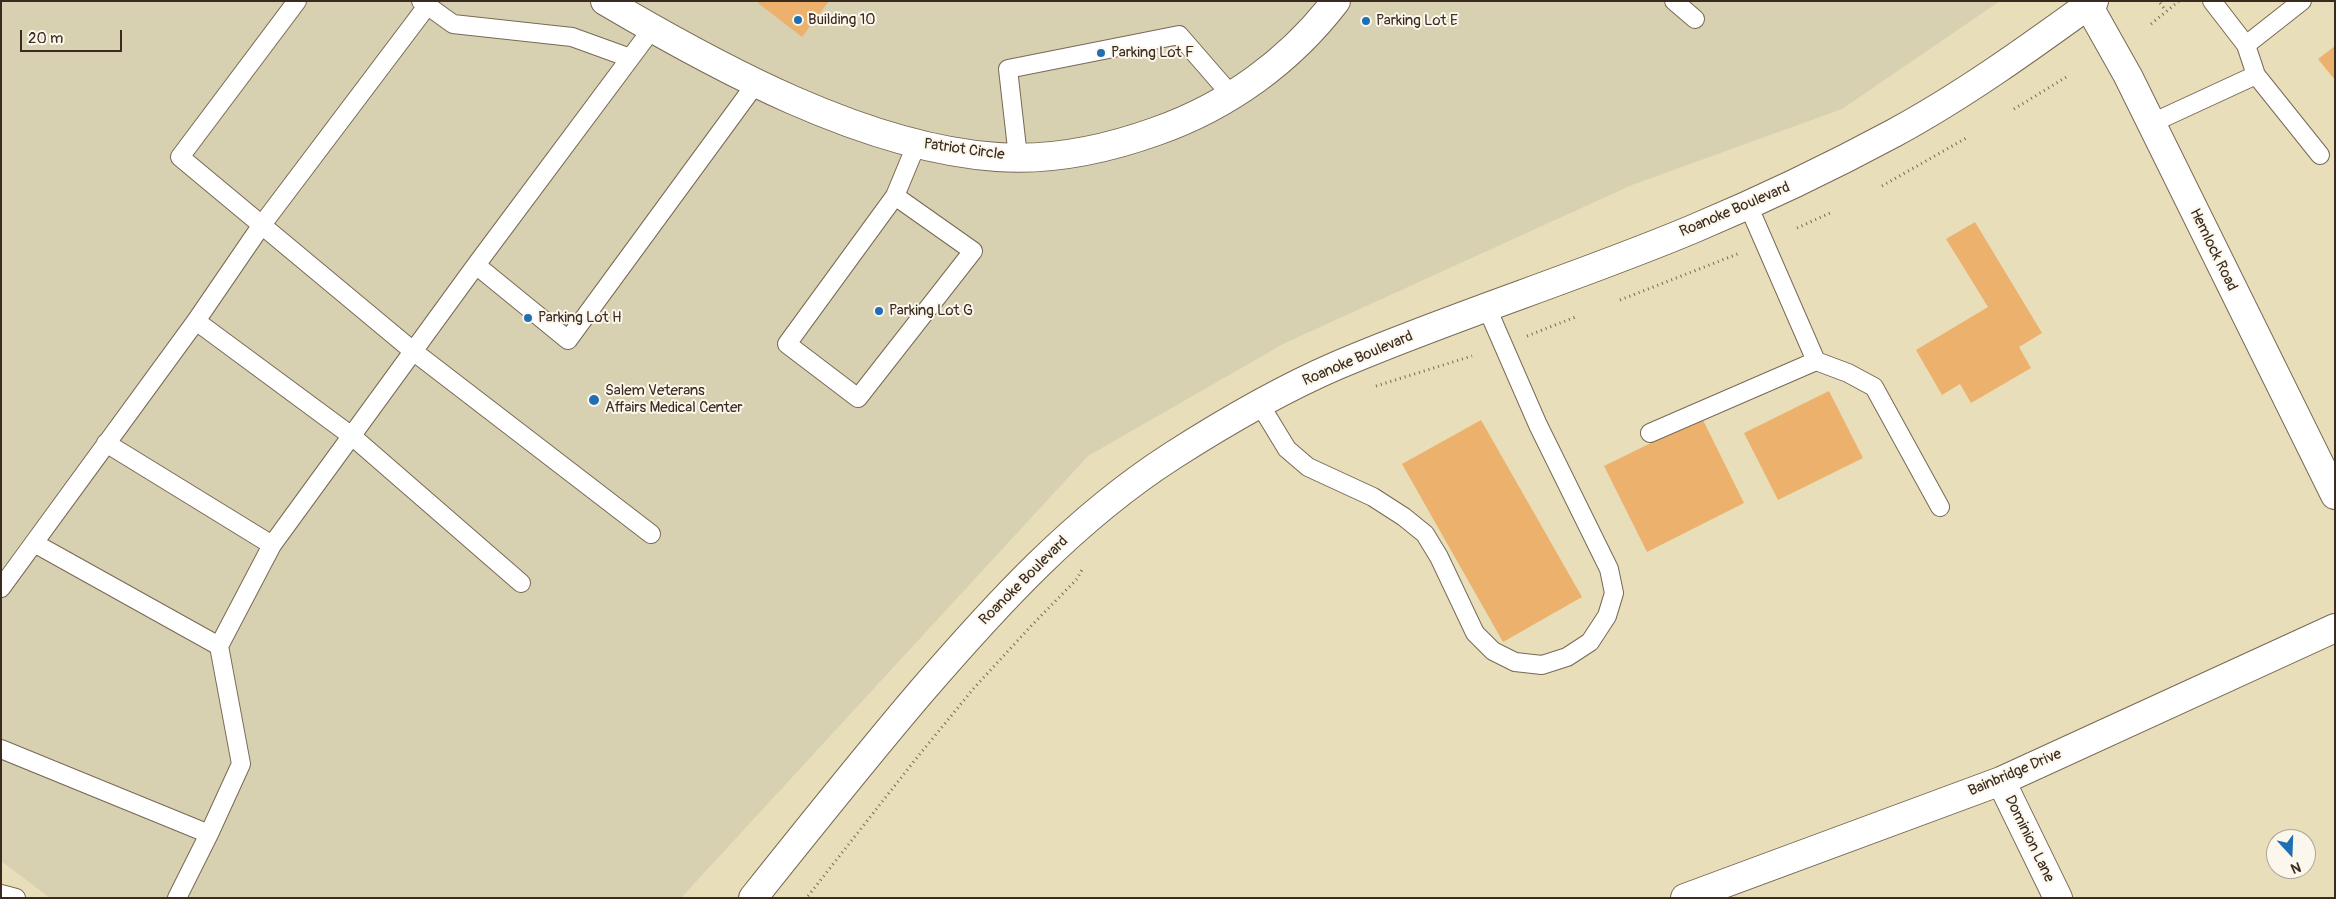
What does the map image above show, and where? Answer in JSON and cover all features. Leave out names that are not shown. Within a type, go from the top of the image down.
[{"type":"street","name":"Patriot Circle","points":[[605,1],[652,29],[756,82],[861,127],[943,150],[998,157],[1065,155],[1130,140],[1185,121],[1232,96],[1282,60],[1322,19],[1336,1]]},
{"type":"street","name":"Hemlock Road","points":[[2089,3],[2152,123],[2335,495]]},
{"type":"street","name":"Roanoke Boulevard","points":[[753,898],[855,770],[970,635],[1033,569],[1099,510],[1161,464],[1259,403],[1338,365],[1690,230],[1796,184],[1898,131],[1996,70],[2089,3]]},
{"type":"street","name":"Bainbridge Drive","points":[[1686,898],[2001,781],[2335,628]]},
{"type":"street","name":"Dominion Lane","points":[[2001,781],[2058,898]]},
{"type":"lane","points":[[297,1],[180,157],[413,351],[651,534]]},
{"type":"lane","points":[[1674,1],[1695,19]]},
{"type":"lane","points":[[2212,1],[2246,45],[2256,75],[2320,155]]},
{"type":"lane","points":[[2246,45],[2302,1]]},
{"type":"lane","points":[[1,588],[196,321],[261,226],[424,4],[452,24],[572,37],[630,58]]},
{"type":"lane","points":[[176,898],[209,834],[241,764],[219,646],[272,545],[353,437],[476,265],[652,29]]},
{"type":"lane","points":[[1018,156],[1008,69],[1179,35],[1232,96]]},
{"type":"lane","points":[[2152,123],[2256,75]]},
{"type":"lane","points":[[476,265],[568,340],[756,82]]},
{"type":"lane","points":[[895,196],[973,251],[858,398],[787,344],[895,196],[917,143]]},
{"type":"lane","points":[[1748,205],[1816,361],[1874,387],[1940,506]]},
{"type":"lane","points":[[1259,403],[1287,449],[1308,467],[1373,498],[1404,517],[1425,534],[1439,557],[1475,633],[1493,652],[1515,662],[1542,665],[1567,657],[1590,642],[1607,616],[1614,593],[1609,569],[1538,425],[1487,308]]},
{"type":"lane","points":[[196,321],[353,437],[521,583]]},
{"type":"lane","points":[[1650,433],[1816,361]]},
{"type":"lane","points":[[106,443],[272,545]]},
{"type":"lane","points":[[34,542],[219,646]]},
{"type":"lane","points":[[1,749],[209,834]]},
{"type":"lane","points":[[1,894],[16,898]]},
{"type":"path","points":[[2151,24],[2179,1]]},
{"type":"path","points":[[2160,3],[2166,11]]},
{"type":"path","points":[[2014,109],[2068,76]]},
{"type":"path","points":[[2044,85],[2047,89]]},
{"type":"path","points":[[1882,186],[1968,136]]},
{"type":"path","points":[[1797,228],[1830,213]]},
{"type":"path","points":[[1620,300],[1740,253]]},
{"type":"path","points":[[1522,338],[1578,316]]},
{"type":"path","points":[[1374,387],[1472,356]]},
{"type":"path","points":[[808,896],[926,745],[1025,632],[1076,579],[1087,562]]},
{"type":"shaded area","name":"Salem Veterans Affairs Medical Center","points":[[1,1],[2000,1],[1842,109],[1632,185],[1285,343],[1088,456],[681,898],[50,898],[1,861]]},
{"type":"building","name":"Building 10","points":[[760,1],[829,1],[802,37],[758,3]]},
{"type":"building","points":[[2335,46],[2335,80],[2318,59]]},
{"type":"building","points":[[1975,222],[2042,333],[2019,347],[2031,368],[1971,403],[1960,384],[1942,395],[1916,350],[1988,307],[1946,239]]},
{"type":"building","points":[[1829,391],[1863,458],[1778,500],[1744,433]]},
{"type":"building","points":[[1702,418],[1744,503],[1647,552],[1604,466]]},
{"type":"building","points":[[1481,420],[1582,597],[1503,642],[1402,464]]},
{"type":"place","name":"Building 10","points":[[798,20]]},
{"type":"place","name":"Parking Lot E","points":[[1366,21]]},
{"type":"place","name":"Parking Lot F","points":[[1101,53]]},
{"type":"place","name":"Parking Lot G","points":[[879,311]]},
{"type":"place","name":"Parking Lot H","points":[[528,318]]},
{"type":"place","name":"Salem Veterans Affairs Medical Center","points":[[594,400]]}]
